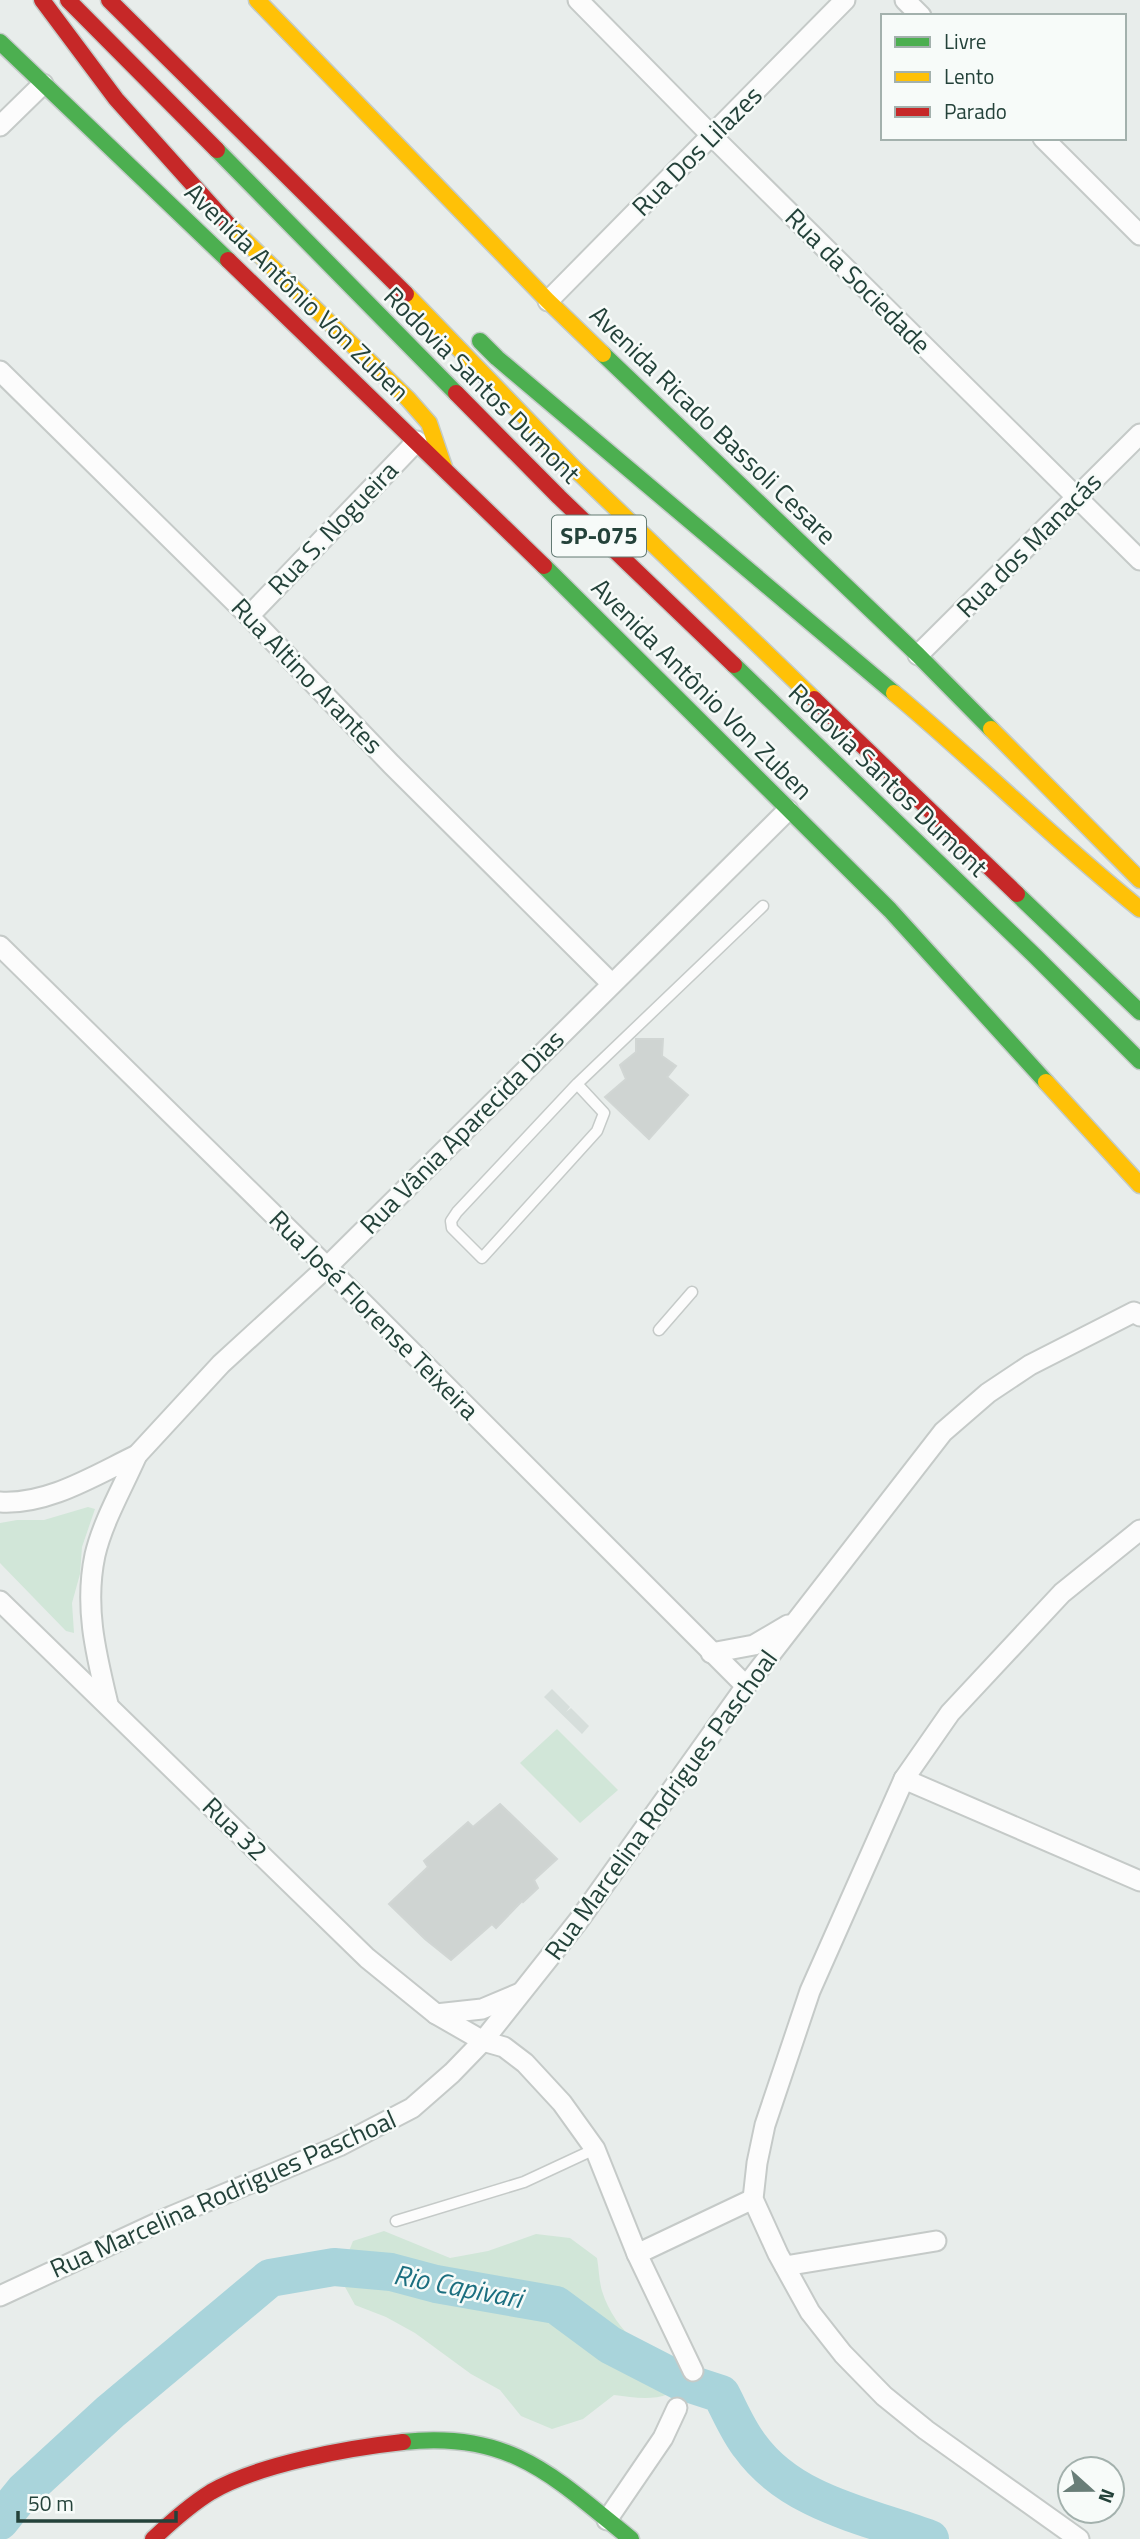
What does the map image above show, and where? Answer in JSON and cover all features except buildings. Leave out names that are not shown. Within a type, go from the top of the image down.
[{"type":"main road","points":[[42,0],[116,99],[220,216],[429,422],[444,467]]},
{"type":"main road","name":"Rodovia Santos Dumont","points":[[68,0],[559,497],[1036,957],[1140,1061]]},
{"type":"main road","name":"Rodovia Santos Dumont","points":[[109,0],[410,298],[573,467],[1140,1012]]},
{"type":"main road","name":"Avenida Ricado Bassoli Cesare","points":[[257,0],[548,301],[918,655],[1140,880]]},
{"type":"main road","name":"Avenida Antônio Von Zuben","points":[[0,42],[444,467],[890,910],[1140,1185]]},
{"type":"main road","points":[[410,298],[446,314]]},
{"type":"main road","points":[[468,329],[507,367],[962,750],[1140,909]]},
{"type":"main road","points":[[153,2539],[170,2522],[212,2491],[264,2470],[380,2443],[412,2440],[468,2443],[498,2449],[522,2458],[563,2484],[631,2539]]},
{"type":"street","name":"Rua da Sociedade","points":[[578,0],[1140,560]]},
{"type":"street","name":"Rua Dos Lilazes","points":[[548,301],[845,0]]},
{"type":"street","points":[[905,0],[919,14]]},
{"type":"street","points":[[0,126],[43,84]]},
{"type":"street","points":[[1046,140],[1140,235]]},
{"type":"street","name":"Rua Altino Arantes","points":[[0,371],[249,616],[400,773],[612,984]]},
{"type":"street","name":"Rua dos Manacás","points":[[918,655],[1140,434]]},
{"type":"street","name":"Rua S. Nogueira","points":[[249,616],[417,441]]},
{"type":"street","name":"Rua Vânia Aparecida Dias","points":[[0,1502],[45,1496],[86,1480],[136,1455],[221,1364],[327,1267],[788,810]]},
{"type":"street","name":"Rua José Florense Teixeira","points":[[0,946],[327,1267],[746,1686]]},
{"type":"street","name":"Rua Marcelina Rodrigues Paschoal","points":[[0,2296],[172,2216],[339,2146],[412,2108],[483,2041],[524,1991],[587,1909],[746,1686],[943,1432],[988,1393],[1030,1365],[1138,1313]]},
{"type":"street","name":"Rua Vânia Aparecida Dias","points":[[108,1705],[93,1638],[90,1599],[96,1554],[136,1455]]},
{"type":"street","points":[[1079,2539],[926,2430],[884,2396],[843,2354],[810,2312],[753,2199],[765,2125],[810,1991],[904,1779],[950,1713],[1062,1592],[1140,1530]]},
{"type":"street","name":"Rua 32","points":[[0,1601],[367,1958],[436,2014],[483,2041],[504,2047],[525,2063],[575,2120],[594,2149],[637,2254],[693,2371]]},
{"type":"street","name":"Rua Marcelina Rodrigues Paschoal","points":[[711,1653],[754,1645],[797,1619]]},
{"type":"street","points":[[904,1779],[1140,1881]]},
{"type":"street","name":"Rua Marcelina Rodrigues Paschoal","points":[[436,2014],[482,2009],[524,1991]]},
{"type":"street","points":[[637,2254],[753,2199]]},
{"type":"street","points":[[785,2266],[936,2241]]},
{"type":"street","points":[[607,2520],[663,2438],[677,2408]]},
{"type":"lane","points":[[577,1084],[604,1113],[597,1131],[482,1258],[452,1228],[451,1221],[457,1212],[577,1084],[762,906]]},
{"type":"lane","points":[[659,1330],[692,1292]]},
{"type":"lane","points":[[396,2221],[524,2182],[594,2149]]},
{"type":"shaded area","points":[[552,1689],[570,1707],[566,1712],[571,1708],[589,1726],[582,1734],[544,1697]]},
{"type":"green space","points":[[88,1507],[95,1509],[82,1547],[80,1574],[72,1603],[74,1633],[66,1631],[0,1563],[0,1523],[44,1520]]},
{"type":"green space","points":[[557,1729],[618,1790],[580,1823],[520,1763]]},
{"type":"green space","points":[[384,2231],[450,2258],[488,2251],[536,2234],[570,2238],[597,2258],[602,2291],[616,2320],[626,2332],[662,2363],[689,2379],[681,2387],[664,2396],[645,2398],[614,2395],[583,2419],[552,2429],[521,2416],[500,2390],[471,2374],[415,2333],[386,2317],[355,2305],[339,2276],[353,2241]]},
{"type":"waterway","name":"Rio Capivari","points":[[0,2521],[24,2491],[110,2412],[270,2278],[334,2267],[391,2272],[436,2284],[556,2305],[610,2345],[678,2380],[721,2394],[750,2446],[767,2465],[787,2481],[832,2505],[930,2539]]},
{"type":"traffic: fast","points":[[0,42],[228,260]]},
{"type":"traffic: fast","points":[[217,150],[456,393]]},
{"type":"traffic: fast","points":[[480,341],[894,693]]},
{"type":"traffic: fast","points":[[603,354],[918,655],[991,729]]},
{"type":"traffic: fast","points":[[544,566],[890,910],[1046,1082]]},
{"type":"traffic: fast","points":[[734,665],[1140,1061]]},
{"type":"traffic: fast","points":[[1017,894],[1140,1012]]},
{"type":"traffic: fast","points":[[403,2442],[441,2440],[473,2443],[502,2451],[553,2478],[631,2539]]},
{"type":"traffic: slow","points":[[257,0],[548,301],[603,354]]},
{"type":"traffic: slow","points":[[229,225],[408,399],[429,423],[444,467]]},
{"type":"traffic: slow","points":[[406,294],[573,467],[814,699]]},
{"type":"traffic: slow","points":[[894,693],[1140,909]]},
{"type":"traffic: slow","points":[[991,729],[1140,880]]},
{"type":"traffic: slow","points":[[1046,1082],[1140,1185]]},
{"type":"traffic: jam","points":[[42,0],[116,99],[229,225]]},
{"type":"traffic: jam","points":[[68,0],[217,150]]},
{"type":"traffic: jam","points":[[109,0],[406,294]]},
{"type":"traffic: jam","points":[[228,260],[544,566]]},
{"type":"traffic: jam","points":[[456,393],[559,497],[734,665]]},
{"type":"traffic: jam","points":[[814,699],[1017,894]]},
{"type":"traffic: jam","points":[[153,2539],[203,2497],[254,2473],[331,2453],[403,2442]]}]
